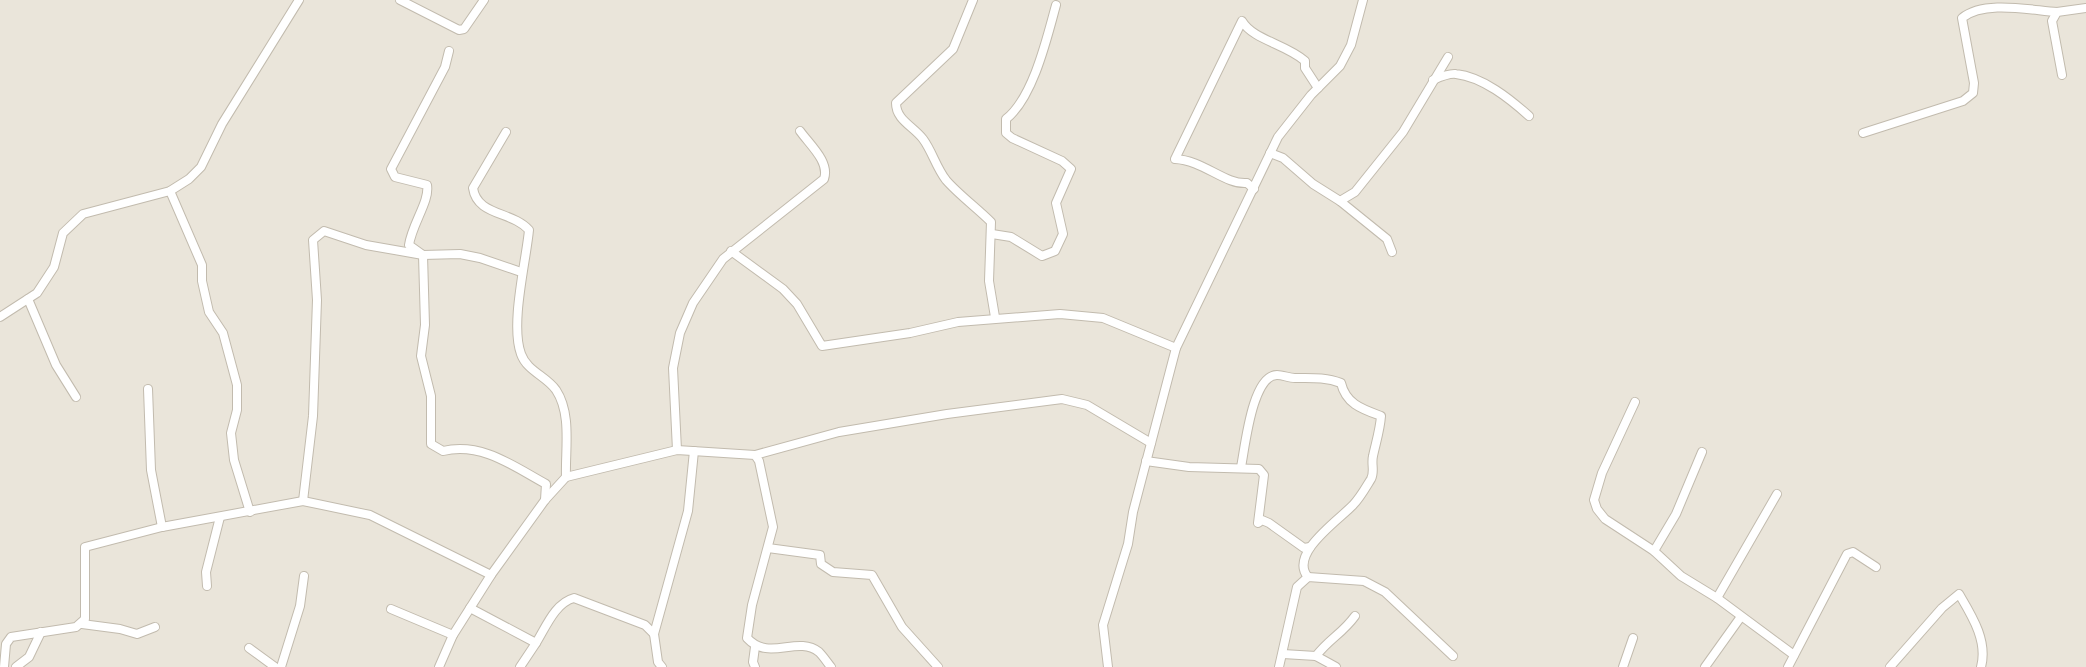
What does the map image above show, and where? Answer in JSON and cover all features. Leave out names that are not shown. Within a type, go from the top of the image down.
[{"type":"street","points":[[0,316],[37,293],[47,281],[63,233],[83,214],[170,191],[189,179],[201,167],[222,124],[299,0]]},
{"type":"street","points":[[400,0],[459,30],[464,29],[484,0]]},
{"type":"street","points":[[973,0],[953,49],[896,103],[896,110],[928,146],[936,165],[948,182],[991,222],[992,234],[988,256],[995,318]]},
{"type":"street","points":[[1108,667],[1102,626],[1128,544],[1146,461],[1176,348],[1278,137],[1318,88],[1340,66],[1351,45],[1363,0]]},
{"type":"street","points":[[992,234],[1011,237],[1042,256],[1054,251],[1063,234],[1056,203],[1071,169],[1062,161],[1006,133],[1006,119],[1016,111],[1034,73],[1056,5]]},
{"type":"street","points":[[1863,133],[1963,101],[1973,93],[1974,83],[1962,18],[1968,13],[1976,9],[1995,7],[2056,12],[2086,8]]},
{"type":"street","points":[[2056,12],[2052,21],[2062,75]]},
{"type":"street","points":[[1254,189],[1247,183],[1237,184],[1191,159],[1175,159],[1242,21],[1249,32],[1292,49],[1305,61],[1305,68],[1318,88]]},
{"type":"street","points":[[423,255],[409,244],[412,228],[429,194],[427,184],[396,177],[391,169],[446,67],[449,51]]},
{"type":"street","points":[[1340,201],[1355,192],[1403,132],[1448,57]]},
{"type":"street","points":[[1433,80],[1454,73],[1472,78],[1510,99],[1529,116]]},
{"type":"street","points":[[677,450],[673,368],[680,333],[693,303],[731,251],[824,180],[827,171],[825,164],[800,131]]},
{"type":"street","points":[[506,132],[473,188],[474,196],[480,205],[523,223],[529,230],[521,272],[517,330],[520,354],[526,364],[555,388],[561,401],[567,447],[566,477]]},
{"type":"street","points":[[1270,153],[1283,158],[1313,184],[1340,201],[1387,239],[1392,252]]},
{"type":"street","points":[[170,191],[202,265],[202,280],[209,312],[223,333],[237,385],[237,411],[231,433],[234,460],[250,512]]},
{"type":"street","points":[[303,501],[313,416],[317,300],[313,240],[324,231],[366,245],[423,255],[460,254],[480,258],[521,272]]},
{"type":"street","points":[[731,251],[783,289],[797,304],[822,346],[910,333],[958,322],[1060,314],[1103,318],[1176,348]]},
{"type":"street","points":[[423,255],[425,325],[421,356],[431,396],[431,444],[443,451],[456,448],[489,452],[546,484],[545,500]]},
{"type":"street","points":[[28,299],[56,365],[76,397]]},
{"type":"street","points":[[1241,467],[1259,389],[1267,378],[1276,375],[1290,378],[1331,379],[1341,383],[1344,395],[1350,402],[1380,416],[1379,437],[1372,458],[1373,476],[1353,505],[1310,547],[1304,560],[1305,573],[1308,577]]},
{"type":"street","points":[[148,389],[151,470],[162,527]]},
{"type":"street","points":[[439,667],[453,635],[490,575],[545,500],[566,477],[677,450],[755,454],[838,432],[947,414],[1062,399],[1087,405],[1151,443]]},
{"type":"street","points":[[1635,402],[1602,473],[1594,500],[1605,519],[1654,551],[1681,576],[1717,598],[1740,618],[1794,655]]},
{"type":"street","points":[[662,667],[658,662],[654,634],[688,511],[694,451]]},
{"type":"street","points":[[1654,551],[1676,514],[1702,452]]},
{"type":"street","points":[[755,454],[759,461],[773,527],[747,638],[756,647],[766,650],[811,649],[818,652],[831,667]]},
{"type":"street","points":[[1146,461],[1189,467],[1259,469],[1264,475],[1258,523],[1263,520],[1304,548],[1310,547]]},
{"type":"street","points":[[1717,598],[1777,494]]},
{"type":"street","points":[[82,624],[86,612],[83,554],[86,547],[162,527],[303,501],[370,515],[490,575]]},
{"type":"street","points":[[207,586],[206,572],[220,517]]},
{"type":"street","points":[[768,548],[820,555],[821,564],[833,572],[872,575],[902,627],[938,667]]},
{"type":"street","points":[[1788,667],[1847,554],[1853,552],[1876,567]]},
{"type":"street","points":[[281,667],[300,606],[304,576]]},
{"type":"street","points":[[1279,667],[1297,587],[1308,577],[1364,580],[1385,592],[1454,656]]},
{"type":"street","points":[[1890,667],[1942,608],[1959,594],[1978,626],[1983,659],[1981,667]]},
{"type":"street","points":[[520,667],[560,606],[565,601],[574,598],[645,625],[654,634]]},
{"type":"street","points":[[470,608],[536,643]]},
{"type":"street","points":[[391,609],[453,635]]},
{"type":"street","points":[[1316,656],[1330,637],[1343,632],[1355,616]]},
{"type":"street","points":[[1705,667],[1740,618]]},
{"type":"street","points":[[4,667],[6,644],[11,637],[82,624],[120,628],[137,634],[155,627]]},
{"type":"street","points":[[16,667],[29,657],[41,632]]},
{"type":"street","points":[[1623,667],[1633,638]]},
{"type":"street","points":[[755,667],[753,662],[756,647]]},
{"type":"street","points":[[249,648],[275,667]]},
{"type":"street","points":[[1283,654],[1316,656],[1336,667]]},
{"type":"shaded area","points":[[0,0],[2086,0],[2086,667],[0,667]]}]
